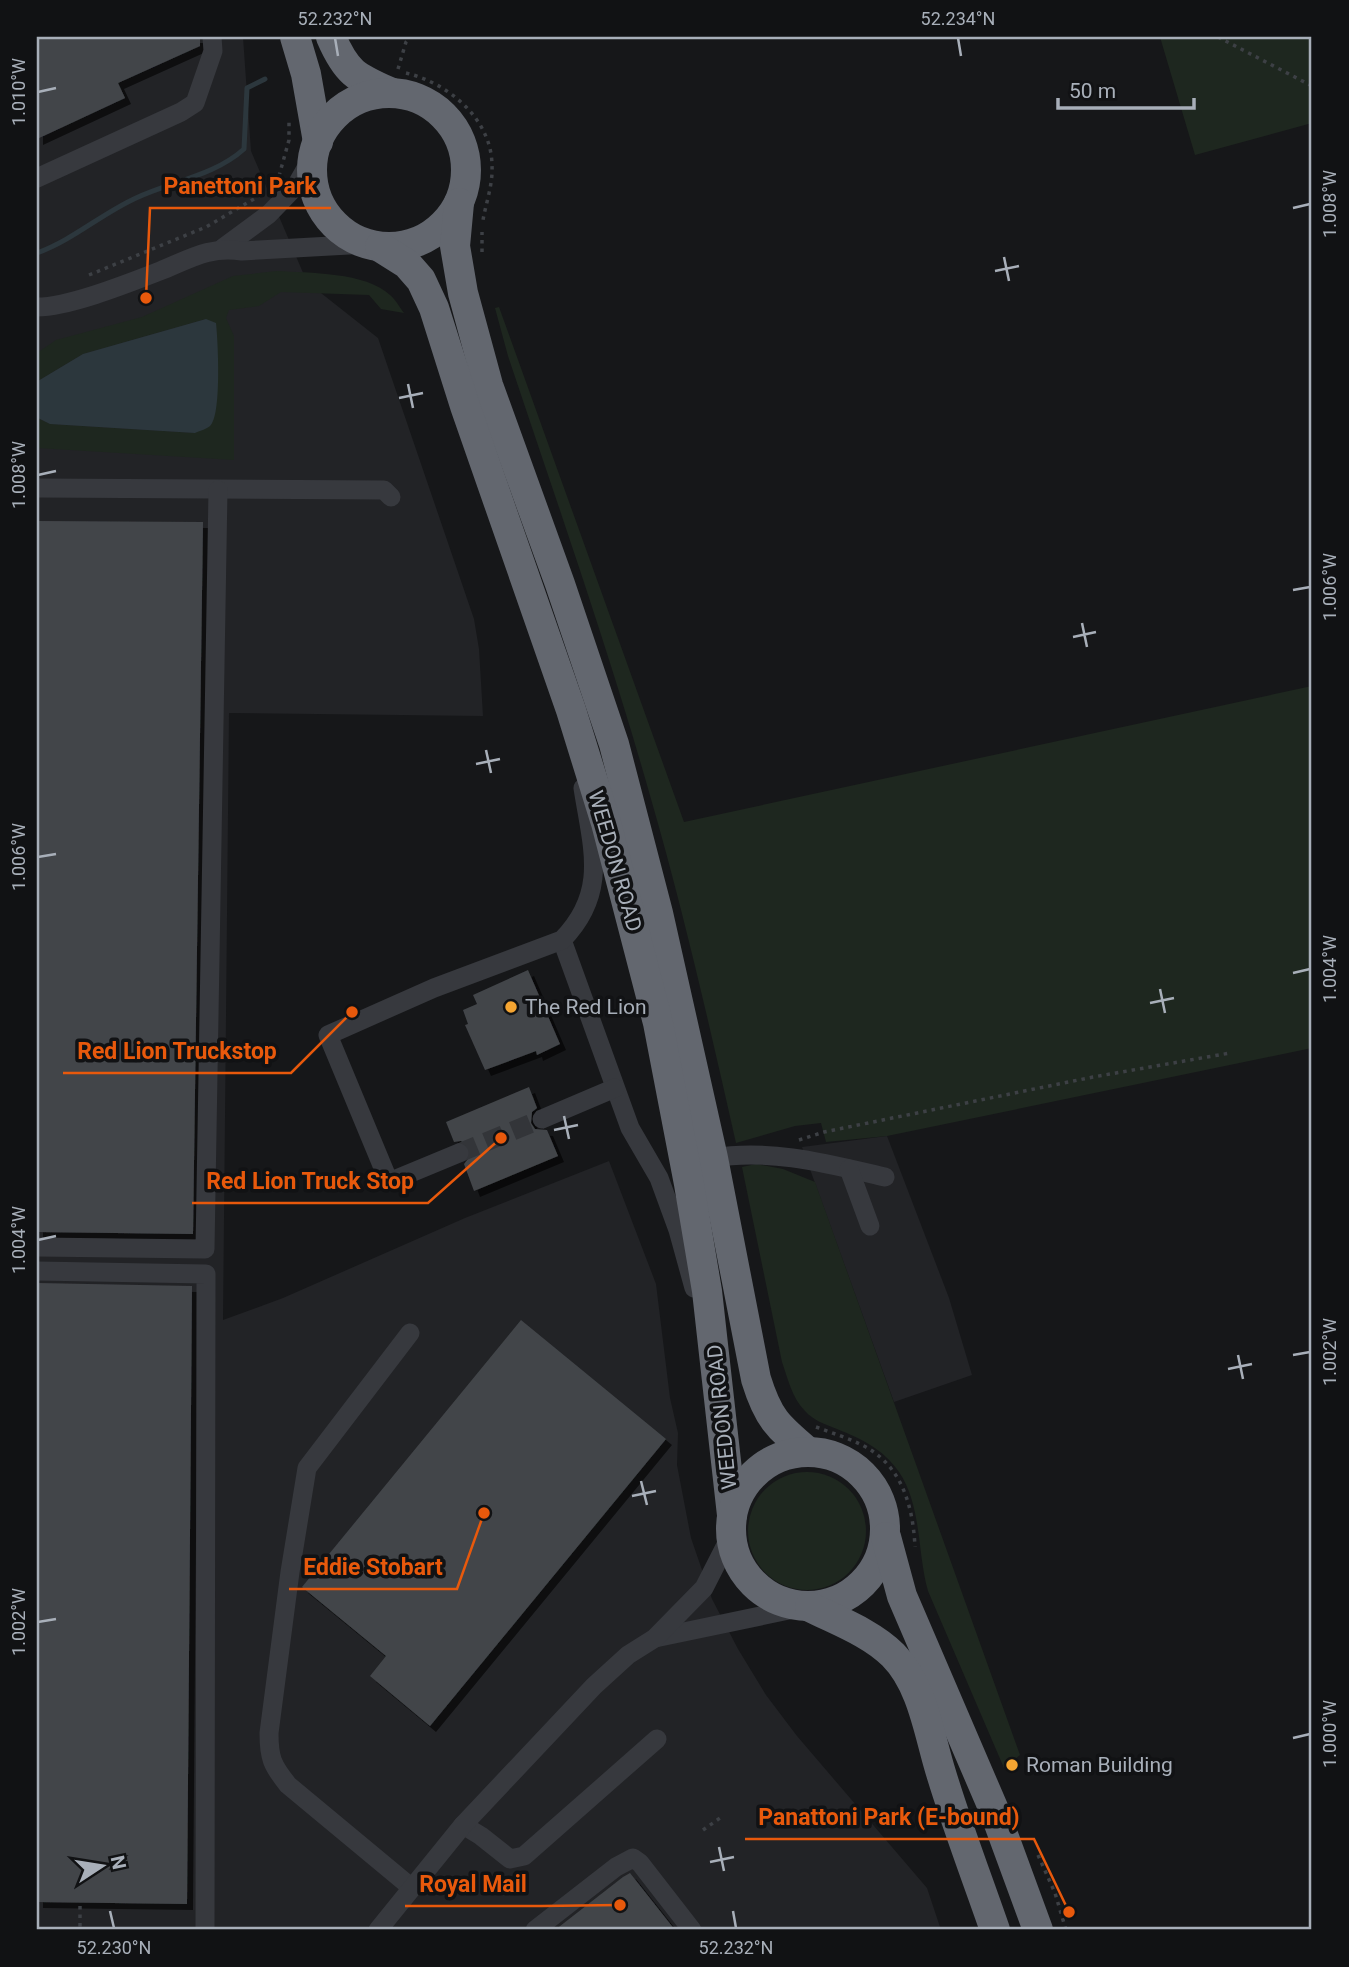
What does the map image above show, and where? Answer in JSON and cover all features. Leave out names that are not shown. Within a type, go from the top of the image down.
[{"type":"highway","points":[[295,37],[306,74],[315,149],[313,179],[318,201],[330,220],[347,235],[374,246],[412,244],[427,238],[440,228],[459,202],[466,182],[466,160],[460,139],[449,121],[433,106],[413,97],[393,77],[358,78],[342,62],[331,37]]},
{"type":"highway","points":[[315,149],[335,116],[347,106],[376,94],[393,77]]},
{"type":"highway","name":"WEEDON ROAD","points":[[459,202],[455,246],[463,293],[488,385],[614,744],[658,913],[713,1158],[756,1378],[764,1405],[772,1419],[784,1432],[810,1438]]},
{"type":"highway","name":"WEEDON ROAD","points":[[374,246],[407,264],[421,280],[434,308],[465,406],[571,710],[606,823],[658,1023],[696,1224],[718,1377],[732,1525]]},
{"type":"highway","points":[[995,1930],[941,1774],[917,1695],[904,1668],[892,1654],[849,1626],[807,1607],[779,1601],[754,1585],[741,1567],[733,1547],[732,1525],[740,1492],[758,1471],[810,1438],[853,1466],[867,1479],[881,1504],[893,1567],[902,1596],[984,1785],[1038,1930]]},
{"type":"highway","points":[[807,1607],[842,1599],[864,1583],[879,1560],[886,1533]]},
{"type":"street","points":[[37,178],[181,112],[195,103],[213,51],[212,37]]},
{"type":"street","points":[[223,248],[269,214],[296,186],[315,149]]},
{"type":"street","points":[[41,311],[120,286],[205,252],[223,248],[242,251],[374,246]]},
{"type":"street","points":[[37,488],[384,490],[391,496]]},
{"type":"street","points":[[37,1247],[205,1249],[218,490]]},
{"type":"street","points":[[459,1153],[389,1182],[328,1035],[434,988],[562,940],[576,925],[589,903],[594,879],[592,842],[571,710]]},
{"type":"street","points":[[562,940],[615,1088],[631,1128],[659,1178],[678,1230],[718,1377]]},
{"type":"street","points":[[542,1119],[615,1088]]},
{"type":"street","points":[[713,1158],[732,1155],[810,1160],[885,1177]]},
{"type":"street","points":[[849,1169],[870,1226]]},
{"type":"street","points":[[37,1271],[206,1274],[205,1930]]},
{"type":"street","points":[[410,1333],[307,1468],[290,1572],[269,1750],[273,1766],[288,1785],[412,1888]]},
{"type":"street","points":[[378,1930],[463,1825],[594,1686],[628,1656],[655,1639],[704,1588],[732,1525]]},
{"type":"street","points":[[655,1639],[807,1607]]},
{"type":"street","points":[[463,1825],[510,1859],[524,1856],[657,1739]]},
{"type":"street","points":[[535,1930],[616,1867],[633,1858],[640,1863],[692,1930]]},
{"type":"path","points":[[410,37],[393,77],[443,87],[480,122],[486,135],[493,166],[483,221],[482,257]]},
{"type":"path","points":[[1218,37],[1312,86]]},
{"type":"path","points":[[278,178],[289,140],[289,118]]},
{"type":"path","points":[[82,278],[206,227],[261,195]]},
{"type":"path","points":[[795,1141],[824,1132],[1093,1077],[1230,1053]]},
{"type":"path","points":[[810,1438],[864,1446],[882,1458],[899,1479],[909,1502],[915,1552]]},
{"type":"path","points":[[703,1830],[720,1818]]},
{"type":"path","points":[[1033,1846],[1055,1893],[1066,1930]]},
{"type":"path","points":[[79,1906],[80,1930]]},
{"type":"shaded area","points":[[37,37],[243,37],[251,151],[307,282],[378,338],[474,619],[479,649],[483,716],[229,713],[223,1320],[283,1298],[465,1218],[609,1161],[656,1284],[670,1398],[678,1433],[677,1465],[691,1538],[712,1599],[766,1695],[797,1736],[927,1888],[941,1930],[37,1930]]},
{"type":"shaded area","points":[[1160,37],[1312,37],[1312,123],[1195,155]]},
{"type":"shaded area","points":[[277,271],[337,275],[367,282],[390,295],[404,313],[381,309],[369,295],[281,292],[259,306],[229,310],[226,318],[234,336],[234,460],[37,448],[37,414],[38,418],[50,424],[195,433],[206,319],[83,354],[38,381],[37,385],[37,353],[56,340],[142,317],[233,276]]},
{"type":"shaded area","points":[[499,307],[684,822],[1312,686],[1312,1048],[887,1136],[826,1142],[821,1123],[795,1126],[736,1143],[686,928],[651,799],[600,632],[508,356],[495,308]]},
{"type":"shaded area","points":[[206,319],[216,323],[218,361],[218,394],[214,419],[209,427],[195,433],[50,424],[38,418],[38,381],[83,354]]},
{"type":"shaded area","points":[[887,1136],[949,1298],[972,1375],[894,1402],[802,1147]]},
{"type":"shaded area","points":[[756,1164],[783,1169],[815,1182],[1020,1755],[1004,1768],[928,1591],[912,1499],[899,1472],[886,1457],[871,1446],[812,1417],[801,1406],[791,1388],[782,1362],[742,1167]]},
{"type":"shaded area","points":[[807,1472],[829,1477],[849,1489],[861,1509],[866,1531],[861,1553],[849,1573],[829,1585],[807,1590],[785,1585],[765,1573],[753,1553],[748,1531],[753,1509],[765,1489],[785,1477]]},
{"type":"building","points":[[37,37],[200,37],[200,46],[118,83],[125,98],[37,139]]},
{"type":"building","points":[[37,521],[203,522],[193,1234],[37,1232]]},
{"type":"building","name":"The Red Lion","points":[[528,970],[560,1044],[537,1055],[536,1051],[485,1070],[465,1025],[468,1024],[463,1010],[477,1004],[473,995]]},
{"type":"building","points":[[529,1087],[537,1108],[532,1112],[531,1123],[535,1129],[547,1130],[558,1156],[474,1191],[464,1164],[471,1155],[470,1148],[461,1141],[454,1142],[446,1122]]},
{"type":"building","points":[[37,1283],[192,1286],[187,1904],[37,1902]]},
{"type":"building","points":[[521,1320],[666,1439],[430,1726],[370,1676],[386,1656],[302,1587]]},
{"type":"building","points":[[630,1873],[675,1930],[555,1930],[623,1877]]},
{"type":"waterway","points":[[37,253],[63,241],[136,198],[220,166],[244,149],[247,88],[265,79]]},
{"type":"tunnel","points":[[459,1153],[542,1119]]},
{"type":"place","name":"Panettoni Park","points":[[146,298]]},
{"type":"place","name":"The Red Lion","points":[[511,1007]]},
{"type":"place","name":"Red Lion Truckstop","points":[[352,1012]]},
{"type":"place","name":"Red Lion Truck Stop","points":[[501,1138]]},
{"type":"place","name":"Eddie Stobart","points":[[484,1513]]},
{"type":"place","name":"Roman Building","points":[[1012,1765]]},
{"type":"place","name":"Royal Mail","points":[[620,1905]]},
{"type":"place","name":"Panattoni Park (E-bound)","points":[[1069,1912]]}]
